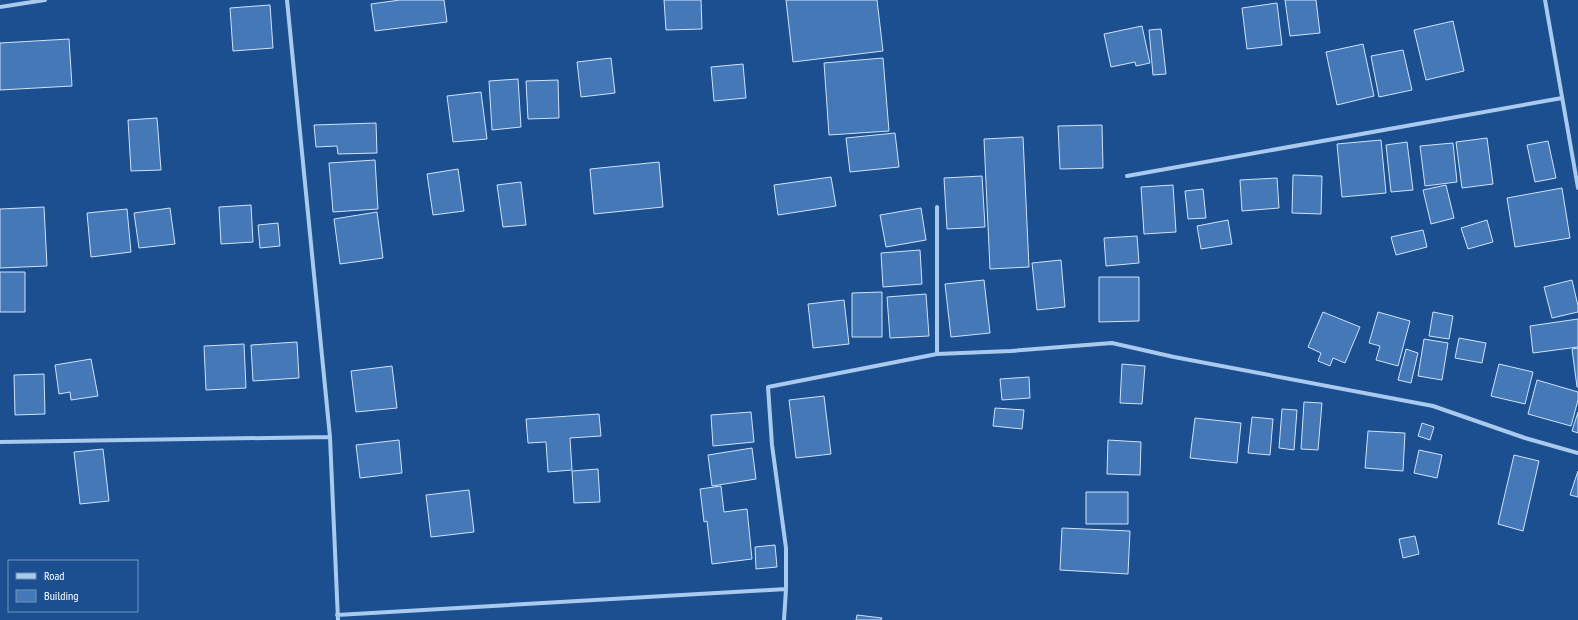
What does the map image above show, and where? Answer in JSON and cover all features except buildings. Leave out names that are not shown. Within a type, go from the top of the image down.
[{"type":"street","points":[[0,6],[45,0]]},
{"type":"street","points":[[287,0],[330,437],[337,618],[786,589]]},
{"type":"street","points":[[1545,0],[1578,188]]},
{"type":"street","points":[[1127,176],[1562,98]]},
{"type":"street","points":[[937,207],[937,354]]},
{"type":"street","points":[[784,620],[786,548],[772,445],[768,387],[937,354],[1011,351],[1112,343],[1174,358],[1433,406],[1525,438],[1578,453]]},
{"type":"street","points":[[0,442],[330,437]]}]
